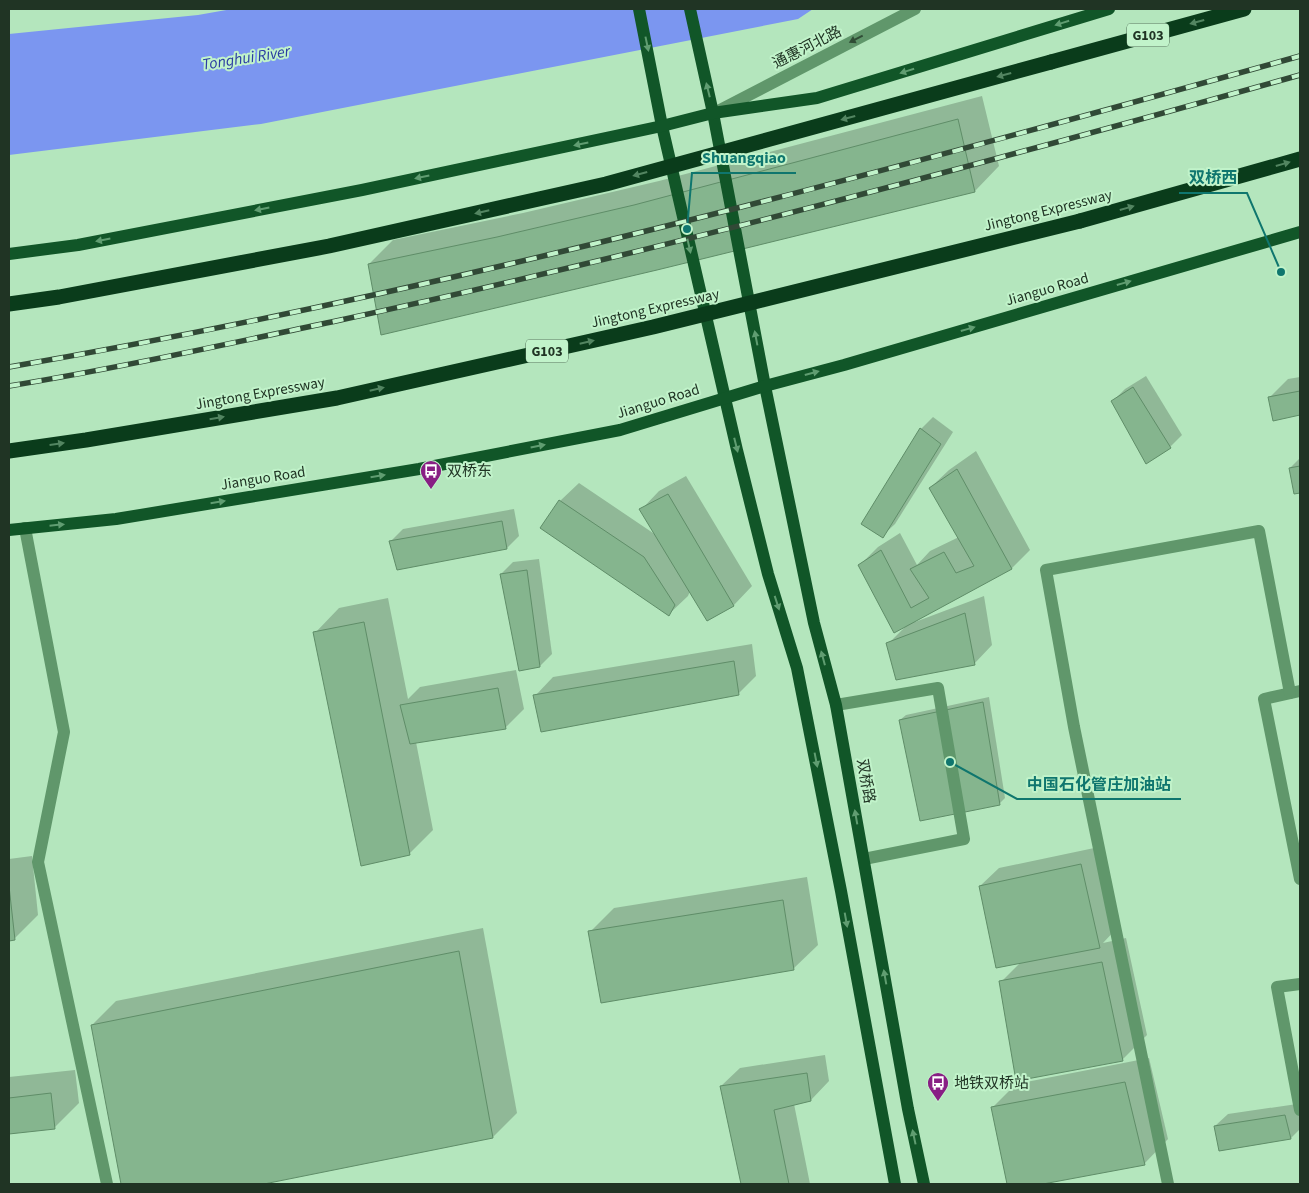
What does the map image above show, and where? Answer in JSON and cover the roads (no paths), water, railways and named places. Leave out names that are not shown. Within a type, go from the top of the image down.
[{"type":"highway","name":"G103","points":[[9,304],[59,297],[330,246],[606,184],[1244,9]]},
{"type":"highway","name":"Jingtong Expressway","points":[[9,451],[338,398],[653,327],[1080,221],[1300,159]]},
{"type":"main road","points":[[639,9],[662,126],[724,398],[768,574],[798,668],[895,1184]]},
{"type":"main road","name":"双桥路","points":[[690,9],[714,113],[765,386],[814,622],[836,705],[908,1109],[924,1184]]},
{"type":"main road","points":[[9,254],[78,246],[362,190],[662,126],[714,113],[817,98],[1109,9]]},
{"type":"main road","name":"Jianguo Road","points":[[9,530],[116,518],[419,469],[620,430],[765,386],[844,365],[1300,232]]},
{"type":"street","name":"通惠河北路","points":[[714,113],[915,9]]},
{"type":"street","points":[[25,528],[64,732],[38,862],[107,1184]]},
{"type":"street","points":[[1168,1184],[1074,726],[1046,570],[1260,531],[1295,692],[1264,699],[1300,879]]},
{"type":"street","points":[[836,705],[938,688],[964,839],[864,859]]},
{"type":"street","points":[[1300,984],[1277,987],[1300,1110]]},
{"type":"water","name":"Tonghui River","points":[[232,9],[813,9],[798,19],[261,124],[9,155],[9,34],[198,15]]},
{"type":"railway","points":[[9,367],[335,304],[497,267],[819,187],[1300,56]]},
{"type":"railway","points":[[9,386],[132,364],[336,321],[578,266],[820,205],[1300,75]]},
{"type":"place","name":"Shuangqiao","points":[[687,229]]},
{"type":"place","name":"双桥西","points":[[1281,272]]},
{"type":"place","name":"双桥东","points":[[431,490]]},
{"type":"place","name":"中国石化管庄加油站","points":[[950,762]]},
{"type":"place","name":"地铁双桥站","points":[[938,1102]]}]
